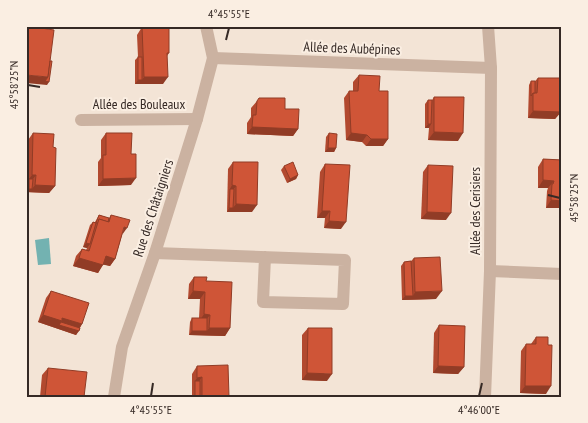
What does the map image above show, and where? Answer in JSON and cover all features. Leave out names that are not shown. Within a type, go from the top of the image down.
[{"type":"street","name":"Rue des Châtaigniers","points":[[114,397],[122,347],[155,253],[197,119],[213,58],[206,26]]},
{"type":"street","name":"Allée des Cerisiers","points":[[485,397],[490,271],[491,68],[488,26]]},
{"type":"street","name":"Allée des Aubépines","points":[[213,58],[491,68]]},
{"type":"street","name":"Allée des Bouleaux","points":[[81,120],[197,119]]},
{"type":"street","points":[[155,253],[265,257],[345,260],[344,304],[263,302],[265,257]]},
{"type":"street","points":[[490,271],[562,274]]},
{"type":"water","points":[[49,238],[51,264],[38,265],[35,240]]},
{"type":"building","points":[[28,26],[54,30],[48,77],[26,75]]},
{"type":"building","points":[[142,27],[169,27],[168,77],[144,77]]},
{"type":"building","points":[[138,57],[142,57],[142,80],[138,80]]},
{"type":"building","points":[[50,61],[52,61],[49,82],[45,81],[48,77]]},
{"type":"building","points":[[359,75],[380,76],[379,91],[388,91],[388,139],[371,139],[367,135],[351,133],[349,91],[358,91]]},
{"type":"building","points":[[538,78],[561,78],[561,112],[533,111],[533,93],[537,93]]},
{"type":"building","points":[[531,81],[535,81],[535,93],[531,96]]},
{"type":"building","points":[[434,97],[464,97],[463,133],[434,132]]},
{"type":"building","points":[[259,98],[285,98],[285,109],[299,109],[298,129],[252,127],[253,115],[256,115]]},
{"type":"building","points":[[428,100],[432,100],[431,124],[428,124]]},
{"type":"building","points":[[33,133],[54,134],[53,147],[56,148],[55,186],[35,185],[36,175],[32,175]]},
{"type":"building","points":[[106,133],[132,133],[131,154],[136,154],[136,178],[103,179],[103,155],[106,155]]},
{"type":"building","points":[[329,133],[337,134],[336,148],[328,148]]},
{"type":"building","points":[[543,159],[562,160],[562,201],[551,200],[552,184],[554,181],[543,180]]},
{"type":"building","points":[[233,162],[258,162],[257,205],[236,204],[236,186],[232,185]]},
{"type":"building","points":[[293,162],[298,175],[290,179],[284,166]]},
{"type":"building","points":[[325,164],[350,165],[346,222],[329,221],[330,211],[322,211]]},
{"type":"building","points":[[428,165],[453,166],[451,213],[427,212]]},
{"type":"building","points":[[29,179],[33,179],[32,189],[29,189]]},
{"type":"building","points":[[230,189],[234,189],[233,208],[229,208]]},
{"type":"building","points":[[99,215],[109,218],[108,222],[99,219],[98,223],[96,223]]},
{"type":"building","points":[[111,215],[130,220],[127,228],[124,227],[115,259],[106,256],[103,265],[79,258],[82,249],[89,251],[99,219],[109,222]]},
{"type":"building","points":[[93,222],[96,223],[90,244],[86,243]]},
{"type":"building","points":[[440,257],[442,291],[415,292],[414,258]]},
{"type":"building","points":[[411,261],[413,296],[405,296],[404,262]]},
{"type":"building","points":[[194,277],[207,277],[206,281],[232,282],[230,328],[209,328],[210,315],[204,314],[205,292],[193,291]]},
{"type":"building","points":[[51,291],[89,303],[82,324],[62,318],[62,321],[43,315]]},
{"type":"building","points":[[192,318],[207,318],[207,331],[192,331]]},
{"type":"building","points":[[61,322],[80,328],[79,331],[59,325]]},
{"type":"building","points":[[439,325],[465,326],[464,367],[438,366]]},
{"type":"building","points":[[308,328],[332,328],[332,374],[307,373]]},
{"type":"building","points":[[536,337],[548,337],[548,345],[552,345],[551,386],[525,386],[526,344],[536,344]]},
{"type":"building","points":[[228,365],[229,397],[202,397],[202,377],[197,378],[197,366]]},
{"type":"building","points":[[48,368],[87,372],[84,397],[45,397]]},
{"type":"building","points":[[195,381],[200,381],[200,397],[195,397]]}]
